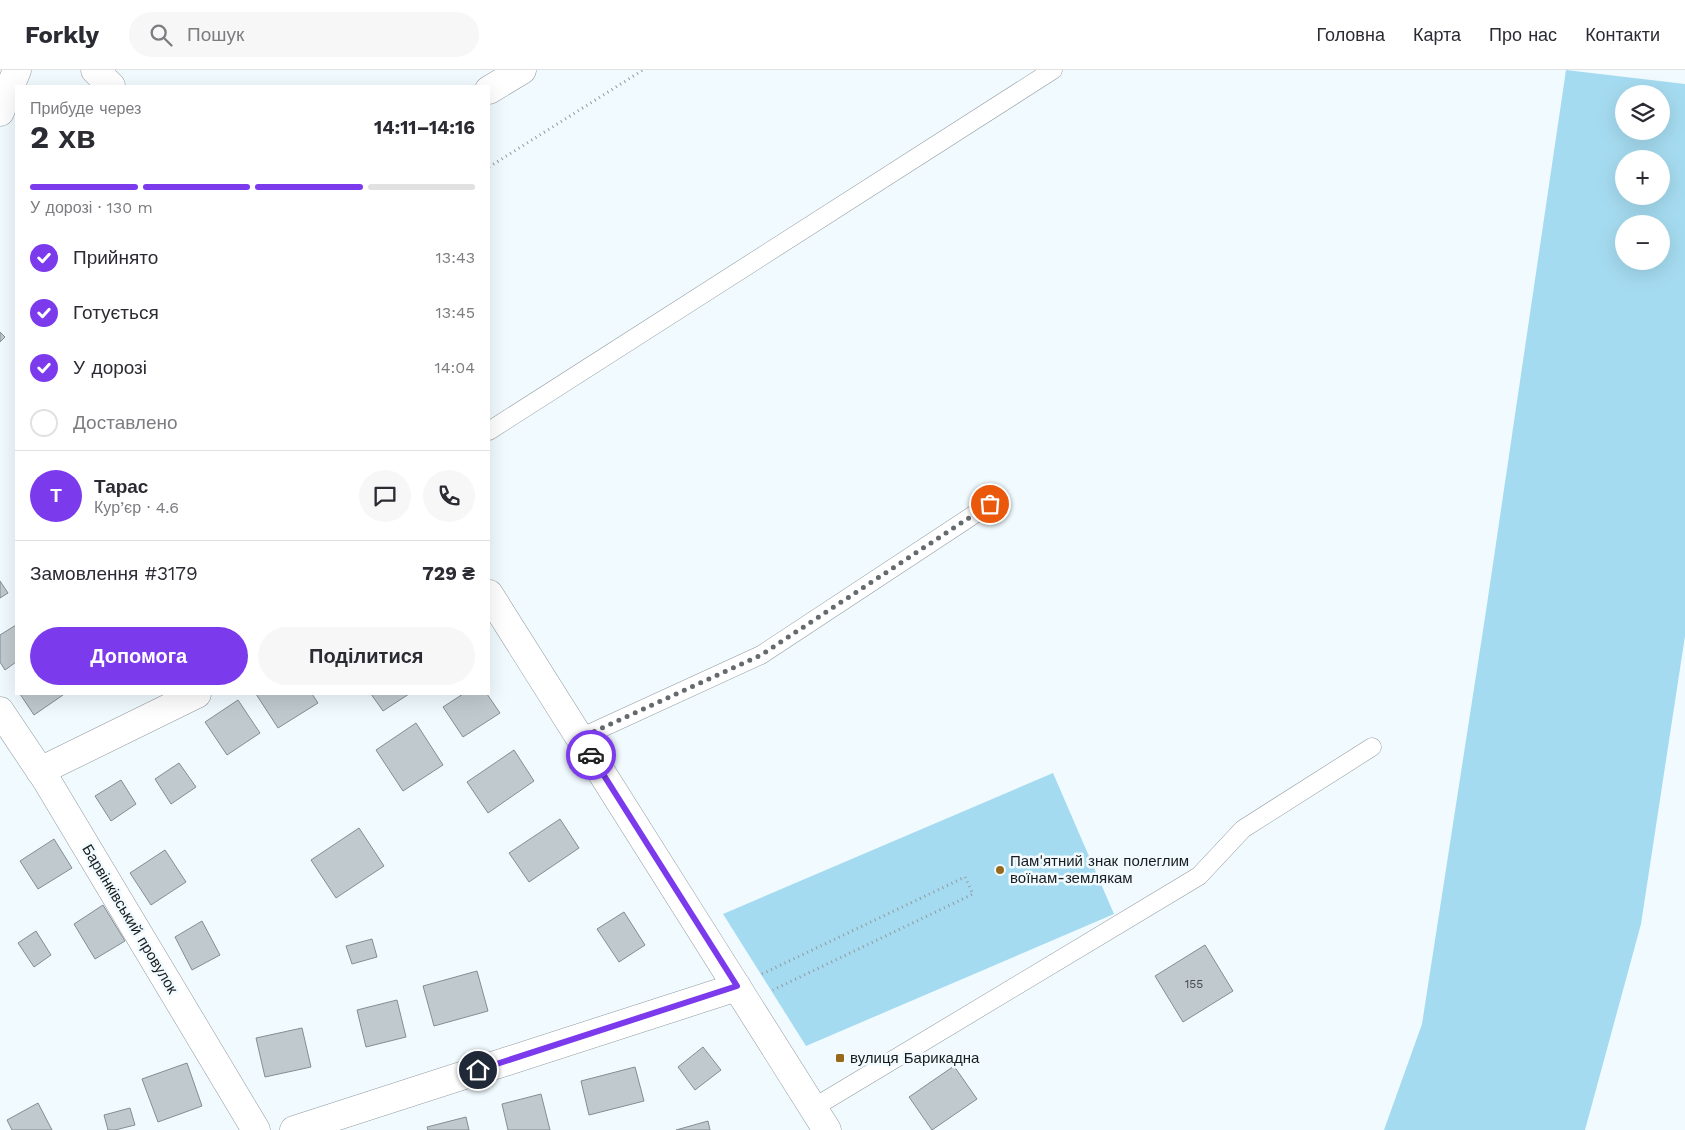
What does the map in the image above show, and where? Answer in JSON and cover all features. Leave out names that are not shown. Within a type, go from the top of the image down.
[{"type":"street","points":[[0,112],[18,70]]},
{"type":"street","points":[[95,70],[110,85]]},
{"type":"street","points":[[490,89],[522,70]]},
{"type":"street","points":[[490,596],[820,1119]]},
{"type":"street","points":[[40,771],[195,695]]},
{"type":"street","name":"Барвінківський провулок","points":[[0,711],[40,771],[256,1130]]},
{"type":"street","points":[[294,1130],[742,995]]},
{"type":"lane","points":[[490,430],[1053,70]]},
{"type":"lane","points":[[580,738],[761,655],[990,504]]},
{"type":"lane","points":[[820,1119],[1199,876],[1243,829],[1372,747]]},
{"type":"path","points":[[490,166],[643,70]]},
{"type":"path","points":[[965,877],[973,894],[742,995],[965,877]]},
{"type":"shaded area","points":[[1566,70],[1685,84],[1685,636],[1641,924],[1585,1130],[1384,1130],[1422,1024],[1486,611]]},
{"type":"shaded area","points":[[1053,773],[1114,914],[806,1046],[723,914]]},
{"type":"building","points":[[0,332],[5,337],[0,342]]},
{"type":"building","points":[[0,581],[8,593],[0,598]]},
{"type":"building","points":[[15,626],[15,663],[5,670],[0,662],[0,635]]},
{"type":"building","points":[[21,695],[63,695],[34,715]]},
{"type":"building","points":[[257,695],[313,695],[318,703],[278,728]]},
{"type":"building","points":[[372,695],[407,695],[383,711]]},
{"type":"building","points":[[461,695],[488,695],[500,713],[463,737],[443,707]]},
{"type":"building","points":[[238,700],[260,733],[227,755],[205,722]]},
{"type":"building","points":[[416,723],[443,765],[403,791],[376,750]]},
{"type":"building","points":[[514,750],[534,781],[488,813],[467,782]]},
{"type":"building","points":[[179,763],[196,787],[171,804],[155,779]]},
{"type":"building","points":[[121,780],[136,804],[111,821],[95,796]]},
{"type":"building","points":[[560,819],[579,848],[529,882],[509,853]]},
{"type":"building","points":[[359,828],[384,866],[336,898],[311,860]]},
{"type":"building","points":[[54,839],[72,868],[38,889],[20,861]]},
{"type":"building","points":[[165,850],[186,882],[151,905],[130,873]]},
{"type":"building","points":[[103,905],[125,941],[95,959],[74,924]]},
{"type":"building","points":[[624,912],[645,945],[619,962],[597,929]]},
{"type":"building","points":[[202,921],[220,955],[192,970],[175,937]]},
{"type":"building","points":[[36,931],[51,955],[34,967],[18,943]]},
{"type":"building","points":[[372,939],[377,957],[352,964],[346,946]]},
{"type":"building","points":[[1205,945],[1233,991],[1183,1022],[1155,976]]},
{"type":"building","points":[[477,971],[488,1011],[434,1026],[423,986]]},
{"type":"building","points":[[397,1000],[406,1037],[366,1047],[357,1010]]},
{"type":"building","points":[[302,1028],[311,1067],[265,1077],[256,1038]]},
{"type":"building","points":[[703,1047],[721,1070],[695,1090],[678,1067]]},
{"type":"building","points":[[187,1063],[202,1106],[158,1122],[142,1079]]},
{"type":"building","points":[[954,1066],[977,1099],[932,1130],[909,1097]]},
{"type":"building","points":[[635,1067],[644,1101],[589,1115],[581,1081]]},
{"type":"building","points":[[541,1094],[550,1130],[508,1130],[502,1104]]},
{"type":"building","points":[[38,1103],[52,1130],[12,1130],[7,1120]]},
{"type":"building","points":[[130,1108],[135,1125],[108,1130],[104,1115]]},
{"type":"building","points":[[466,1117],[469,1130],[428,1130],[427,1127]]},
{"type":"building","points":[[708,1121],[710,1130],[676,1130]]},
{"type":"way so far","points":[[591,755],[580,738],[761,655],[990,504]]},
{"type":"place","name":"Пам'ятний знак полеглим воїнам-землякам","points":[[1000,870]]},
{"type":"place","name":"вулиця Барикадна","points":[[840,1058]]},
{"type":"route","points":[[478,1070],[737,986],[591,755]]}]
